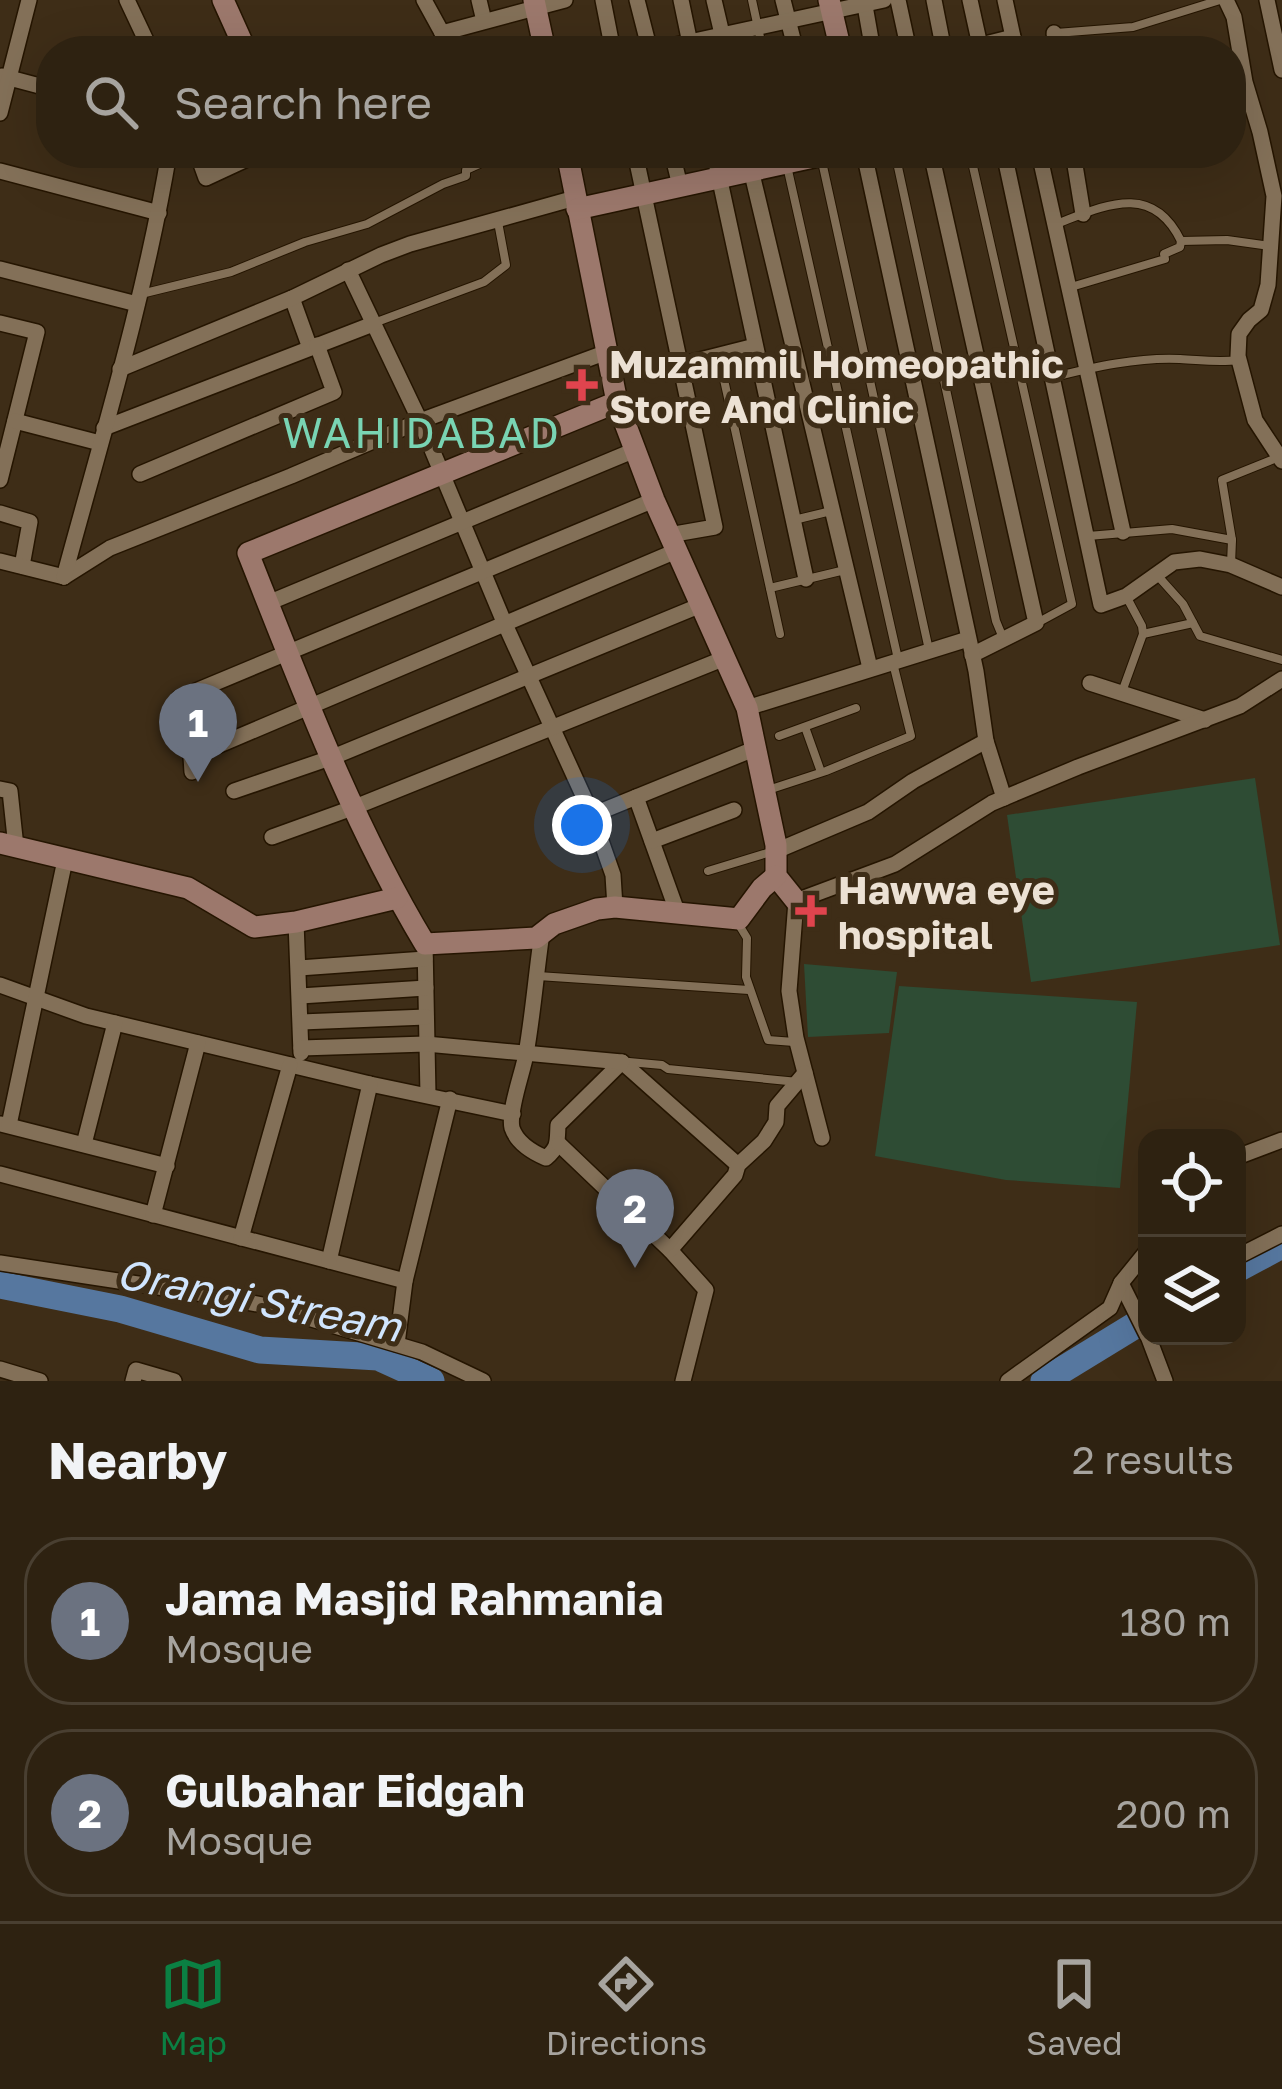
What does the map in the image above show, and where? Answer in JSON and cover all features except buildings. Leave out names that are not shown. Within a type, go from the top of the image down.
[{"type":"street","points":[[0,113],[4,77],[28,0]]},
{"type":"street","points":[[127,0],[144,36]]},
{"type":"street","points":[[223,0],[239,36]]},
{"type":"street","points":[[424,0],[444,36]]},
{"type":"street","points":[[479,0],[484,21]]},
{"type":"street","points":[[442,33],[534,3],[565,0]]},
{"type":"street","points":[[603,0],[611,36]]},
{"type":"street","points":[[638,0],[646,36]]},
{"type":"street","points":[[681,0],[689,36]]},
{"type":"street","points":[[715,0],[723,36]]},
{"type":"street","points":[[783,0],[792,36]]},
{"type":"street","points":[[739,36],[831,6],[884,0]]},
{"type":"street","points":[[898,0],[906,36]]},
{"type":"street","points":[[934,0],[941,36]]},
{"type":"street","points":[[970,0],[978,36]]},
{"type":"street","points":[[1005,0],[1012,36]]},
{"type":"street","points":[[1223,0],[1234,17],[1237,36]]},
{"type":"street","points":[[1268,0],[1282,70]]},
{"type":"street","points":[[864,2],[870,36]]},
{"type":"street","points":[[534,3],[542,36]]},
{"type":"street","points":[[831,6],[838,36]]},
{"type":"street","points":[[4,77],[36,85]]},
{"type":"street","points":[[1246,85],[1274,196],[1268,285],[1262,310],[1239,334],[1239,360],[1255,420],[1281,459]]},
{"type":"street","points":[[64,577],[138,299],[167,168]]},
{"type":"street","points":[[202,168],[206,178],[228,168]]},
{"type":"street","points":[[570,168],[617,402],[654,500],[748,708],[776,850],[776,876],[796,901],[789,991],[802,1078],[822,1138]]},
{"type":"street","points":[[638,168],[715,527],[310,706],[191,764],[179,698],[654,500]]},
{"type":"street","points":[[676,168],[680,186]]},
{"type":"street","points":[[717,168],[806,580]]},
{"type":"street","points":[[120,369],[410,244],[576,203],[719,178],[737,168]]},
{"type":"street","points":[[749,168],[870,668]]},
{"type":"street","points":[[867,168],[986,741],[1004,798]]},
{"type":"street","points":[[748,708],[929,650],[1003,639],[1036,623],[934,168]]},
{"type":"street","points":[[1007,168],[1102,605],[1126,596],[1174,562],[1200,559],[1231,565],[1282,587]]},
{"type":"street","points":[[1042,168],[1123,532]]},
{"type":"street","points":[[1075,168],[1083,214]]},
{"type":"street","points":[[0,171],[159,213]]},
{"type":"street","points":[[0,269],[138,299]]},
{"type":"street","points":[[348,270],[420,421],[504,622],[592,814],[613,875],[615,907]]},
{"type":"street","points":[[140,474],[334,392],[292,298]]},
{"type":"street","points":[[0,322],[37,332],[0,480]]},
{"type":"street","points":[[15,421],[102,436],[373,323]]},
{"type":"street","points":[[680,365],[755,346]]},
{"type":"street","points":[[0,561],[64,577],[110,548],[420,421],[607,352]]},
{"type":"street","points":[[428,1094],[425,951],[310,706],[248,553],[617,402]]},
{"type":"street","points":[[268,603],[635,450]]},
{"type":"street","points":[[0,513],[30,522],[22,566]]},
{"type":"street","points":[[234,790],[333,757],[701,605]]},
{"type":"street","points":[[272,837],[725,658]]},
{"type":"street","points":[[796,901],[895,864],[1004,798],[1240,706],[1282,680]]},
{"type":"street","points":[[1090,683],[1205,719]]},
{"type":"street","points":[[776,850],[868,812],[986,741]]},
{"type":"street","points":[[592,814],[754,749]]},
{"type":"street","points":[[0,789],[10,791],[5,850],[188,888],[254,927],[397,898]]},
{"type":"street","points":[[636,797],[678,914]]},
{"type":"street","points":[[652,841],[734,810]]},
{"type":"street","points":[[64,860],[37,998],[4,1124],[167,1166]]},
{"type":"street","points":[[298,968],[536,938],[554,924],[615,907],[739,919],[776,876]]},
{"type":"street","points":[[241,1238],[301,1048],[296,922]]},
{"type":"street","points":[[542,933],[512,1127],[530,1151],[546,1158],[559,1144]]},
{"type":"street","points":[[0,986],[115,1023],[513,1114]]},
{"type":"street","points":[[300,996],[425,988]]},
{"type":"street","points":[[301,1022],[426,1017]]},
{"type":"street","points":[[84,1144],[115,1023]]},
{"type":"street","points":[[153,1215],[198,1043]]},
{"type":"street","points":[[301,1048],[426,1044],[622,1061],[738,1165]]},
{"type":"street","points":[[622,1061],[558,1126],[559,1144],[706,1289],[683,1381]]},
{"type":"street","points":[[670,1250],[738,1165],[764,1141],[776,1121],[777,1106],[802,1078]]},
{"type":"street","points":[[329,1261],[370,1084]]},
{"type":"street","points":[[397,1344],[405,1281],[450,1100]]},
{"type":"street","points":[[1246,1153],[1282,1140]]},
{"type":"street","points":[[0,1174],[405,1281]]},
{"type":"street","points":[[1246,1252],[1282,1234]]},
{"type":"street","points":[[1110,1308],[1121,1283],[1138,1262]]},
{"type":"street","points":[[0,1263],[268,1306],[397,1344],[483,1381]]},
{"type":"street","points":[[1121,1283],[1138,1300]]},
{"type":"street","points":[[1008,1381],[1110,1308],[1138,1301]]},
{"type":"street","points":[[1151,1345],[1165,1381]]},
{"type":"street","points":[[0,1369],[40,1381]]},
{"type":"street","points":[[133,1381],[136,1370],[174,1381]]},
{"type":"lane","points":[[752,0],[760,36]]},
{"type":"lane","points":[[1086,36],[1223,0]]},
{"type":"lane","points":[[138,299],[367,224],[466,176],[470,168]]},
{"type":"lane","points":[[764,791],[911,736],[788,168]]},
{"type":"lane","points":[[827,168],[929,650]]},
{"type":"lane","points":[[898,168],[1003,639]]},
{"type":"lane","points":[[973,168],[1072,604],[1036,623]]},
{"type":"lane","points":[[1055,225],[1124,201],[1154,208],[1181,241],[1180,248],[1164,254],[1165,259],[1070,287]]},
{"type":"lane","points":[[373,323],[484,282],[501,271],[506,266],[497,220]]},
{"type":"lane","points":[[1181,241],[1270,246]]},
{"type":"lane","points":[[718,356],[780,634]]},
{"type":"lane","points":[[1052,377],[1142,360],[1239,360]]},
{"type":"lane","points":[[1231,565],[1232,540],[1222,480],[1281,459]]},
{"type":"lane","points":[[793,520],[833,511]]},
{"type":"lane","points":[[1087,537],[1172,529],[1232,540]]},
{"type":"lane","points":[[770,588],[847,570]]},
{"type":"lane","points":[[1157,574],[1183,604],[1201,636],[1282,660]]},
{"type":"lane","points":[[1121,693],[1143,634],[1126,596]]},
{"type":"lane","points":[[1143,634],[1193,623]]},
{"type":"lane","points":[[779,736],[856,708]]},
{"type":"lane","points":[[806,727],[821,772]]},
{"type":"lane","points":[[708,871],[776,850]]},
{"type":"lane","points":[[735,919],[747,938],[746,977],[768,1040],[797,1042]]},
{"type":"lane","points":[[536,976],[749,990]]},
{"type":"lane","points":[[622,1061],[802,1078]]},
{"type":"green space","points":[[1255,778],[1280,945],[1031,982],[1007,815]]},
{"type":"green space","points":[[804,964],[897,972],[889,1033],[808,1037]]},
{"type":"green space","points":[[899,986],[1137,1002],[1120,1188],[1006,1180],[875,1156]]},
{"type":"waterway","name":"Orangi Stream","points":[[1246,1264],[1282,1245]]},
{"type":"waterway","name":"Orangi Stream","points":[[0,1285],[120,1309],[260,1350],[378,1357],[431,1381]]},
{"type":"waterway","name":"Orangi Stream","points":[[1044,1381],[1138,1324]]},
{"type":"place","name":"Muzammil Homeopathic Store And Clinic","points":[[582,385]]},
{"type":"place","name":"Jama Masjid Rahmania","points":[[198,782]]},
{"type":"place","name":"Hawwa eye hospital","points":[[811,911]]},
{"type":"place","name":"Gulbahar Eidgah","points":[[635,1268]]},
{"type":"district","name":"WAHIDABAD","points":[[422,432]]}]
